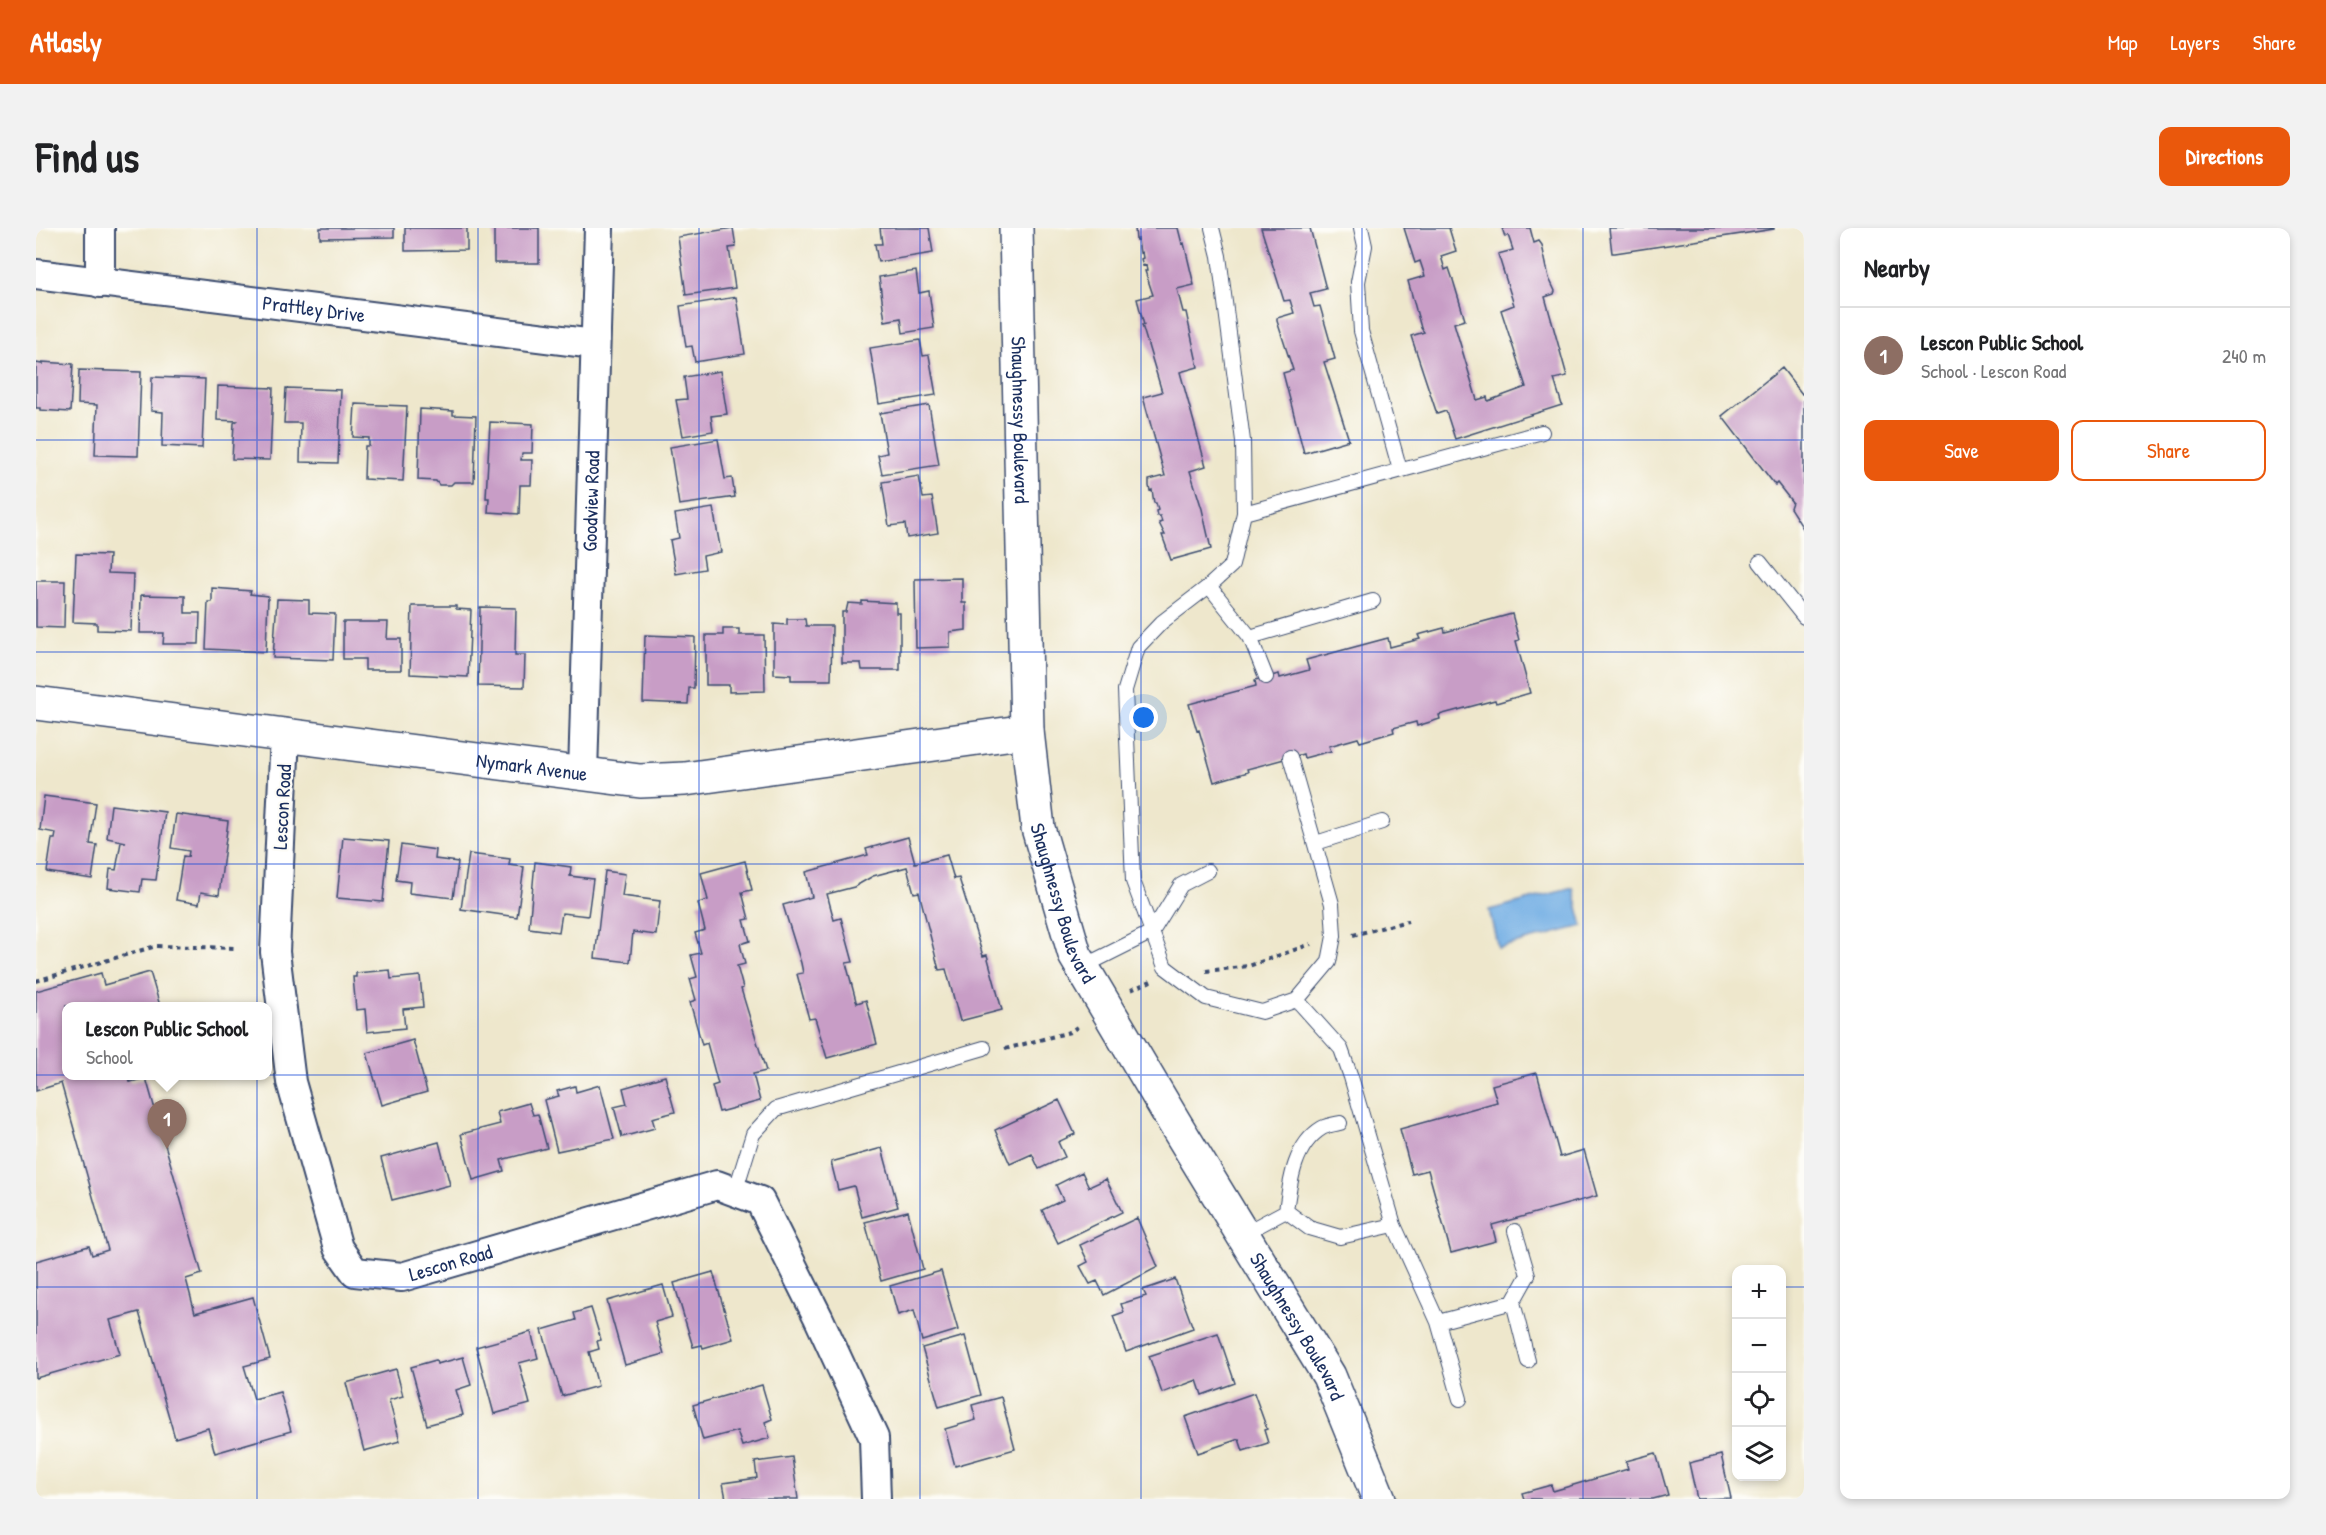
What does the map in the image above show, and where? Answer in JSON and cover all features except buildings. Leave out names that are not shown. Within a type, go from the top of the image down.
[{"type":"street","points":[[100,228],[100,283]]},
{"type":"street","name":"Goodview Road","points":[[583,774],[599,228]]},
{"type":"street","name":"Shaughnessy Boulevard","points":[[1016,228],[1027,732],[1038,828],[1075,955],[1329,1376],[1379,1499]]},
{"type":"street","name":"Prattley Drive","points":[[36,274],[594,344]]},
{"type":"street","name":"Nymark Avenue","points":[[36,703],[640,781],[685,779],[1027,732]]},
{"type":"street","name":"Lescon Road","points":[[285,735],[275,952],[291,1082],[338,1248],[355,1272],[402,1277],[717,1185],[760,1201],[818,1317],[874,1438],[876,1499]]},
{"type":"lane","points":[[1212,228],[1220,256],[1244,441],[1244,513],[1232,565],[1162,622],[1138,647],[1125,690],[1133,881],[1165,968],[1206,998],[1262,1012],[1297,1000],[1329,962],[1334,936],[1332,904],[1290,757]]},
{"type":"lane","points":[[1361,228],[1365,246],[1358,282],[1361,331],[1400,470]]},
{"type":"lane","points":[[1244,513],[1542,432]]},
{"type":"lane","points":[[1761,562],[1804,617]]},
{"type":"lane","points":[[1209,586],[1250,637],[1266,677]]},
{"type":"lane","points":[[1250,637],[1373,601]]},
{"type":"lane","points":[[1316,843],[1382,822]]},
{"type":"lane","points":[[1082,966],[1152,932],[1181,885],[1208,872]]},
{"type":"lane","points":[[1297,1000],[1341,1049],[1352,1077],[1394,1225],[1438,1322],[1460,1399]]},
{"type":"lane","points":[[735,1192],[753,1134],[776,1109],[984,1048]]},
{"type":"lane","points":[[1286,1211],[1290,1184],[1302,1147],[1322,1128],[1340,1123]]},
{"type":"lane","points":[[1286,1211],[1309,1228],[1341,1237],[1394,1225]]},
{"type":"lane","points":[[1243,1234],[1286,1211]]},
{"type":"lane","points":[[1515,1231],[1528,1275],[1513,1302],[1528,1361]]},
{"type":"lane","points":[[1438,1322],[1513,1302]]},
{"type":"path","points":[[36,981],[156,946],[237,948]]},
{"type":"path","points":[[1205,971],[1249,966]]},
{"type":"path","points":[[984,1048],[996,1052],[1070,1032],[1085,1021]]},
{"type":"water","points":[[1573,888],[1583,926],[1498,948],[1489,910]]},
{"type":"place","name":"Lescon Public School","points":[[167,1149]]}]
